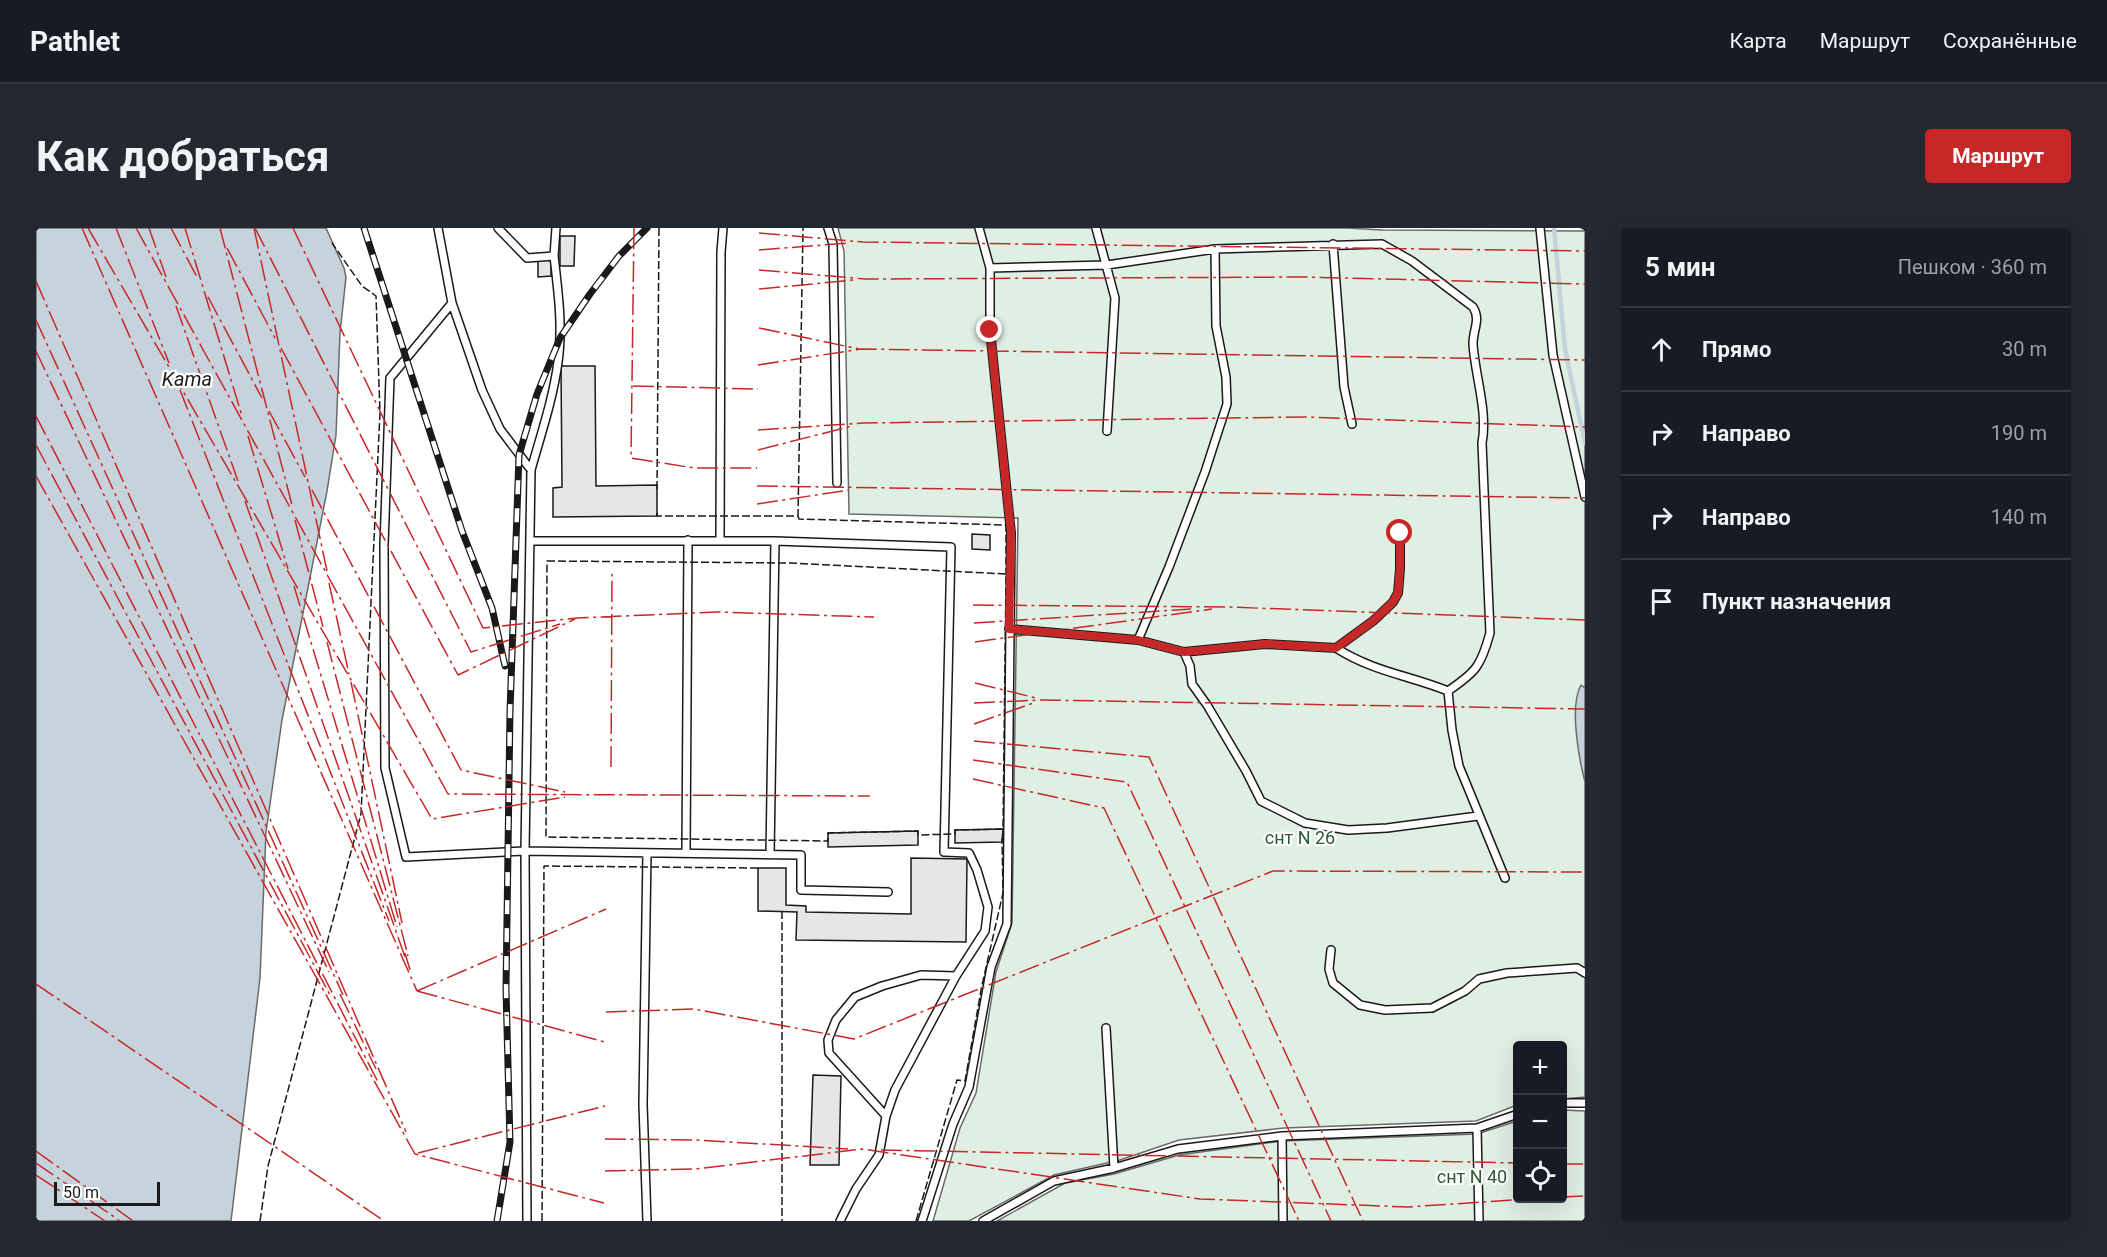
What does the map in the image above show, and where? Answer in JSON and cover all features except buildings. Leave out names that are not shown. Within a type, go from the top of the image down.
[{"type":"lane","points":[[438,228],[452,303],[482,390],[500,429],[531,470]]},
{"type":"lane","points":[[498,228],[527,258],[555,256]]},
{"type":"lane","points":[[527,1221],[525,851],[531,470],[553,390],[558,361],[560,338],[555,256],[556,228]]},
{"type":"lane","points":[[720,540],[723,228]]},
{"type":"lane","points":[[828,228],[833,244],[837,483]]},
{"type":"lane","points":[[922,1221],[953,1124],[969,1087],[991,968],[1007,924],[1011,533],[990,330],[990,268],[979,228]]},
{"type":"lane","points":[[1096,228],[1114,298],[1107,431]]},
{"type":"lane","points":[[1540,228],[1553,354],[1585,497]]},
{"type":"lane","points":[[1333,244],[1344,387],[1352,424]]},
{"type":"lane","points":[[990,268],[1107,266],[1215,249],[1382,244],[1412,261],[1473,308],[1478,322],[1474,330],[1474,361],[1484,430],[1482,443],[1490,633],[1483,658],[1471,675],[1448,691]]},
{"type":"lane","points":[[1138,640],[1197,493],[1227,404],[1226,377],[1216,326],[1215,249]]},
{"type":"lane","points":[[452,303],[390,378],[384,545],[385,768],[406,858],[525,851],[801,855],[801,890],[888,892]]},
{"type":"lane","points":[[1336,648],[1373,621],[1393,602],[1398,593],[1400,533]]},
{"type":"lane","points":[[686,853],[688,540]]},
{"type":"lane","points":[[530,541],[720,540],[951,547],[944,852],[969,853],[977,870],[988,907],[985,932],[956,976],[895,1090],[886,1116],[879,1155],[856,1189],[840,1221]]},
{"type":"lane","points":[[770,855],[775,541]]},
{"type":"lane","points":[[1009,629],[1138,640],[1184,652],[1265,644],[1336,648],[1356,661],[1448,691]]},
{"type":"lane","points":[[1184,652],[1190,666],[1192,684],[1246,771],[1261,801],[1305,823],[1348,830],[1387,828],[1479,816]]},
{"type":"lane","points":[[1448,691],[1459,766],[1505,878]]},
{"type":"lane","points":[[647,853],[643,1104],[647,1221]]},
{"type":"lane","points":[[1331,950],[1329,969],[1333,983],[1360,1005],[1385,1010],[1432,1008],[1465,991],[1479,979],[1507,973],[1577,968],[1585,973]]},
{"type":"lane","points":[[886,1116],[829,1053],[828,1040],[836,1020],[855,997],[882,986],[921,975],[956,976]]},
{"type":"lane","points":[[1106,1028],[1114,1168]]},
{"type":"lane","points":[[1567,1102],[1585,1103]]},
{"type":"lane","points":[[983,1221],[1054,1181],[1114,1168],[1178,1149],[1282,1136],[1477,1128],[1513,1116]]},
{"type":"lane","points":[[1477,1128],[1479,1221]]},
{"type":"lane","points":[[1282,1136],[1283,1221]]},
{"type":"green space","name":"снт N 26","points":[[838,228],[1347,228],[1585,231],[1585,1097],[1567,1099],[1567,1041],[1513,1041],[1513,1107],[1476,1121],[1284,1128],[1179,1140],[1120,1160],[1054,1175],[969,1221],[933,1221],[960,1128],[976,1093],[996,972],[1012,923],[1018,518],[849,514],[844,251]]},
{"type":"green space","name":"снт N 40","points":[[1567,1110],[1585,1111],[1585,1221],[997,1221],[1065,1183],[1114,1174],[1179,1155],[1282,1141],[1477,1134],[1513,1122],[1513,1203],[1567,1203]]},
{"type":"water","name":"Kama","points":[[36,228],[326,228],[346,277],[340,333],[336,435],[282,720],[266,832],[260,978],[231,1221],[36,1221]]},
{"type":"water","points":[[1581,685],[1585,688],[1585,782],[1575,719],[1577,694]]},
{"type":"waterway","points":[[1554,228],[1565,349],[1585,443]]},
{"type":"railway","points":[[364,228],[462,531],[492,608],[505,666]]},
{"type":"railway","points":[[497,1221],[510,1142],[506,989],[510,711],[519,455],[537,394],[560,338],[619,256],[647,228]]},
{"type":"fence","points":[[657,489],[659,228]]},
{"type":"fence","points":[[657,513],[657,516],[798,516],[803,228]]},
{"type":"fence","points":[[260,1221],[268,1166],[361,814],[380,413],[376,296],[362,286],[332,243]]},
{"type":"fence","points":[[798,516],[799,519],[1006,525],[1006,574]]},
{"type":"fence","points":[[547,561],[790,563],[1006,574],[1003,829],[955,830],[955,834],[918,835],[918,831],[828,833],[828,841],[546,837],[547,561]]},
{"type":"fence","points":[[916,1221],[957,1080],[965,1081],[982,985],[1003,893],[1002,838]]},
{"type":"fence","points":[[542,1221],[544,866],[758,868],[758,871]]},
{"type":"fence","points":[[782,911],[782,1221]]},
{"type":"power","points":[[82,228],[417,991]]},
{"type":"power","points":[[88,228],[432,819],[565,797]]},
{"type":"power","points":[[116,228],[169,363]]},
{"type":"power","points":[[136,228],[448,794],[870,796]]},
{"type":"power","points":[[149,228],[166,277]]},
{"type":"power","points":[[171,228],[198,279]]},
{"type":"power","points":[[185,228],[242,416]]},
{"type":"power","points":[[220,228],[292,505]]},
{"type":"power","points":[[254,228],[327,571]]},
{"type":"power","points":[[255,228],[471,652],[560,624]]},
{"type":"power","points":[[293,228],[483,628],[577,618],[717,612],[874,617]]},
{"type":"power","points":[[634,228],[631,458],[694,468],[757,468]]},
{"type":"power","points":[[759,233],[863,242],[1585,251]]},
{"type":"power","points":[[759,250],[848,243]]},
{"type":"power","points":[[227,248],[275,338]]},
{"type":"power","points":[[759,270],[865,279],[1304,277],[1585,284]]},
{"type":"power","points":[[759,289],[854,280]]},
{"type":"power","points":[[36,281],[406,1132]]},
{"type":"power","points":[[208,297],[262,398]]},
{"type":"power","points":[[176,306],[238,481]]},
{"type":"power","points":[[36,320],[343,995]]},
{"type":"power","points":[[759,328],[859,349]]},
{"type":"power","points":[[281,348],[458,675],[575,619]]},
{"type":"power","points":[[758,365],[861,349],[1585,360]]},
{"type":"power","points":[[36,351],[329,972]]},
{"type":"power","points":[[633,386],[758,389]]},
{"type":"power","points":[[180,390],[389,921]]},
{"type":"power","points":[[269,411],[305,477]]},
{"type":"power","points":[[36,416],[378,1082]]},
{"type":"power","points":[[758,430],[863,423],[1305,417],[1585,427]]},
{"type":"power","points":[[758,450],[852,426]]},
{"type":"power","points":[[248,436],[288,569]]},
{"type":"power","points":[[36,445],[330,995]]},
{"type":"power","points":[[36,476],[415,1154],[604,1203]]},
{"type":"power","points":[[757,486],[1585,498]]},
{"type":"power","points":[[312,490],[461,770],[565,792]]},
{"type":"power","points":[[757,504],[849,490]]},
{"type":"power","points":[[245,501],[405,957]]},
{"type":"power","points":[[295,520],[323,627]]},
{"type":"power","points":[[611,767],[612,574]]},
{"type":"power","points":[[329,583],[349,674]]},
{"type":"power","points":[[294,586],[397,927]]},
{"type":"power","points":[[973,605],[1227,607],[1585,620]]},
{"type":"power","points":[[974,623],[1191,609]]},
{"type":"power","points":[[975,642],[1212,609]]},
{"type":"power","points":[[327,642],[408,956]]},
{"type":"power","points":[[351,682],[402,923]]},
{"type":"power","points":[[975,683],[1036,698]]},
{"type":"power","points":[[974,703],[1042,700],[1585,709]]},
{"type":"power","points":[[974,724],[1036,702]]},
{"type":"power","points":[[974,741],[1149,757],[1363,1221]]},
{"type":"power","points":[[973,760],[1127,782],[1331,1221]]},
{"type":"power","points":[[973,779],[1104,808],[1299,1221]]},
{"type":"power","points":[[606,1012],[694,1009],[854,1039],[1273,871],[1585,872]]},
{"type":"power","points":[[417,991],[606,909]]},
{"type":"power","points":[[405,953],[410,970]]},
{"type":"power","points":[[36,984],[384,1221]]},
{"type":"power","points":[[417,991],[605,1042]]},
{"type":"power","points":[[340,994],[376,1069]]},
{"type":"power","points":[[418,1153],[605,1106]]},
{"type":"power","points":[[605,1139],[696,1140],[848,1149]]},
{"type":"power","points":[[605,1171],[695,1169],[862,1149],[1200,1199],[1408,1207],[1513,1200]]},
{"type":"power","points":[[881,1150],[1513,1163]]},
{"type":"power","points":[[36,1151],[133,1221]]},
{"type":"power","points":[[36,1163],[120,1221]]},
{"type":"power","points":[[1567,1164],[1585,1164]]},
{"type":"power","points":[[36,1175],[105,1221]]},
{"type":"power","points":[[1567,1197],[1585,1196]]},
{"type":"route","points":[[990,330],[1011,533],[1009,629],[1138,640],[1184,652],[1265,644],[1336,648],[1373,621],[1393,602],[1398,593],[1400,533]]}]
